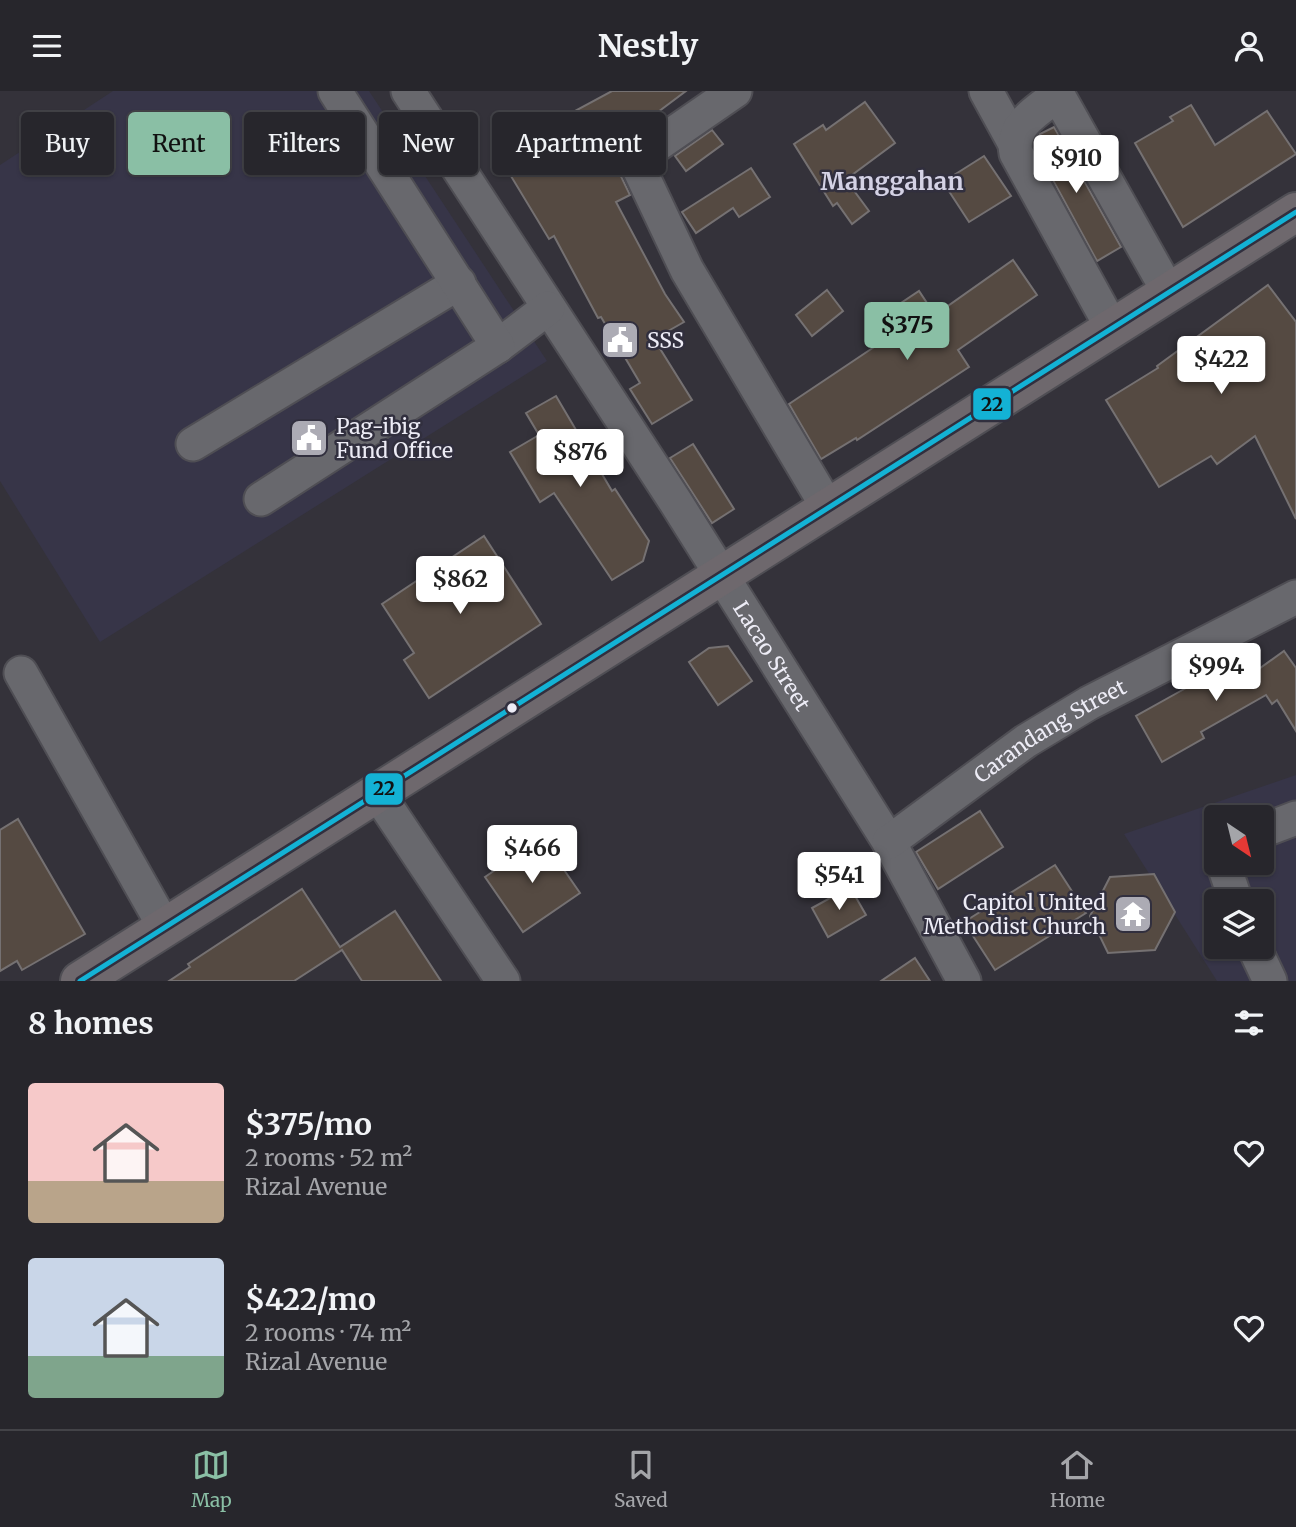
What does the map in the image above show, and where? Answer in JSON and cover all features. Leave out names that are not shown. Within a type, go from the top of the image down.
[{"type":"main road","points":[[80,981],[721,577],[1111,326],[1296,212]]},
{"type":"street","points":[[335,91],[498,346]]},
{"type":"street","name":"Lacao Street","points":[[408,91],[676,501],[889,842],[964,981]]},
{"type":"street","points":[[735,91],[635,160],[687,270],[828,508]]},
{"type":"street","points":[[986,91],[1014,142],[1023,167],[1111,326]]},
{"type":"street","points":[[1014,142],[1028,118],[1057,93],[1168,291]]},
{"type":"street","points":[[193,444],[459,283]]},
{"type":"street","points":[[261,499],[498,346],[548,308]]},
{"type":"street","name":"Carandang Street","points":[[889,842],[987,768],[1089,703],[1296,597]]},
{"type":"street","points":[[21,673],[165,928]]},
{"type":"street","points":[[378,794],[503,981]]},
{"type":"street","points":[[1274,826],[1296,818]]},
{"type":"street","points":[[1260,959],[1270,981]]},
{"type":"shaded area","points":[[113,91],[369,91],[383,112],[379,112],[379,175],[424,175],[547,361],[100,642],[0,481],[0,165],[21,151],[21,175],[114,175],[114,112],[81,112]]},
{"type":"shaded area","points":[[1296,775],[1296,981],[1217,981],[1124,834],[1204,807],[1204,875],[1274,875],[1274,805],[1209,805]]},
{"type":"building","points":[[612,91],[686,91],[658,112],[573,112]]},
{"type":"building","points":[[865,102],[895,143],[852,175],[861,188],[855,192],[869,211],[852,224],[837,203],[833,206],[794,144],[823,125],[826,130]]},
{"type":"building","points":[[1191,105],[1215,145],[1267,111],[1296,154],[1183,227],[1135,143],[1173,121],[1170,117]]},
{"type":"building","points":[[1054,127],[1121,247],[1097,261],[1035,147],[1040,134]]},
{"type":"building","points":[[712,130],[723,144],[686,171],[675,156]]},
{"type":"building","points":[[984,156],[1011,196],[969,222],[943,182]]},
{"type":"building","points":[[751,168],[770,197],[739,217],[733,208],[696,233],[682,212]]},
{"type":"building","points":[[510,175],[620,175],[630,195],[616,202],[665,294],[684,322],[654,339],[692,400],[652,424],[630,389],[640,383],[601,317],[598,318],[554,236],[549,239]]},
{"type":"building","points":[[1013,260],[1037,295],[958,350],[969,367],[857,440],[856,438],[821,459],[789,404],[901,329],[889,311],[919,291],[935,315]]},
{"type":"building","points":[[1268,285],[1296,322],[1296,519],[1255,436],[1217,464],[1211,456],[1159,487],[1106,400],[1158,368],[1157,366]]},
{"type":"building","points":[[827,290],[843,311],[812,336],[796,315]]},
{"type":"building","points":[[556,396],[612,491],[615,489],[649,541],[643,561],[612,580],[554,493],[540,502],[510,452],[539,435],[526,413]]},
{"type":"building","points":[[693,444],[734,509],[712,523],[670,458]]},
{"type":"building","points":[[484,536],[541,624],[429,698],[404,660],[414,653],[382,604]]},
{"type":"building","points":[[728,646],[752,681],[718,705],[689,662],[709,648]]},
{"type":"building","points":[[1284,651],[1296,668],[1296,731],[1277,700],[1272,704],[1266,695],[1201,732],[1204,738],[1162,762],[1136,716],[1186,688],[1182,682],[1220,660],[1235,686]]},
{"type":"building","points":[[980,811],[1003,847],[938,889],[916,852]]},
{"type":"building","points":[[18,819],[85,934],[22,970],[17,961],[0,971],[0,830]]},
{"type":"building","points":[[542,838],[580,893],[523,932],[485,877]]},
{"type":"building","points":[[1055,865],[1086,913],[995,970],[964,922]]},
{"type":"building","name":"Capitol United Methodist Church","points":[[1154,874],[1175,912],[1155,950],[1108,953],[1090,916],[1110,877]]},
{"type":"building","points":[[850,887],[866,915],[828,937],[812,908]]},
{"type":"building","points":[[302,889],[340,947],[395,911],[441,981],[362,981],[342,950],[294,981],[169,981],[190,967],[188,964]]},
{"type":"building","points":[[915,958],[930,981],[881,981]]},
{"type":"transit line","name":"22","points":[[80,981],[1296,212]]},
{"type":"place","name":"SSS","points":[[620,340]]},
{"type":"place","name":"Pag-ibig Fund Office","points":[[309,438]]},
{"type":"place","name":"Capitol United Methodist Church","points":[[1133,914]]},
{"type":"district","name":"Manggahan","points":[[892,181]]}]
